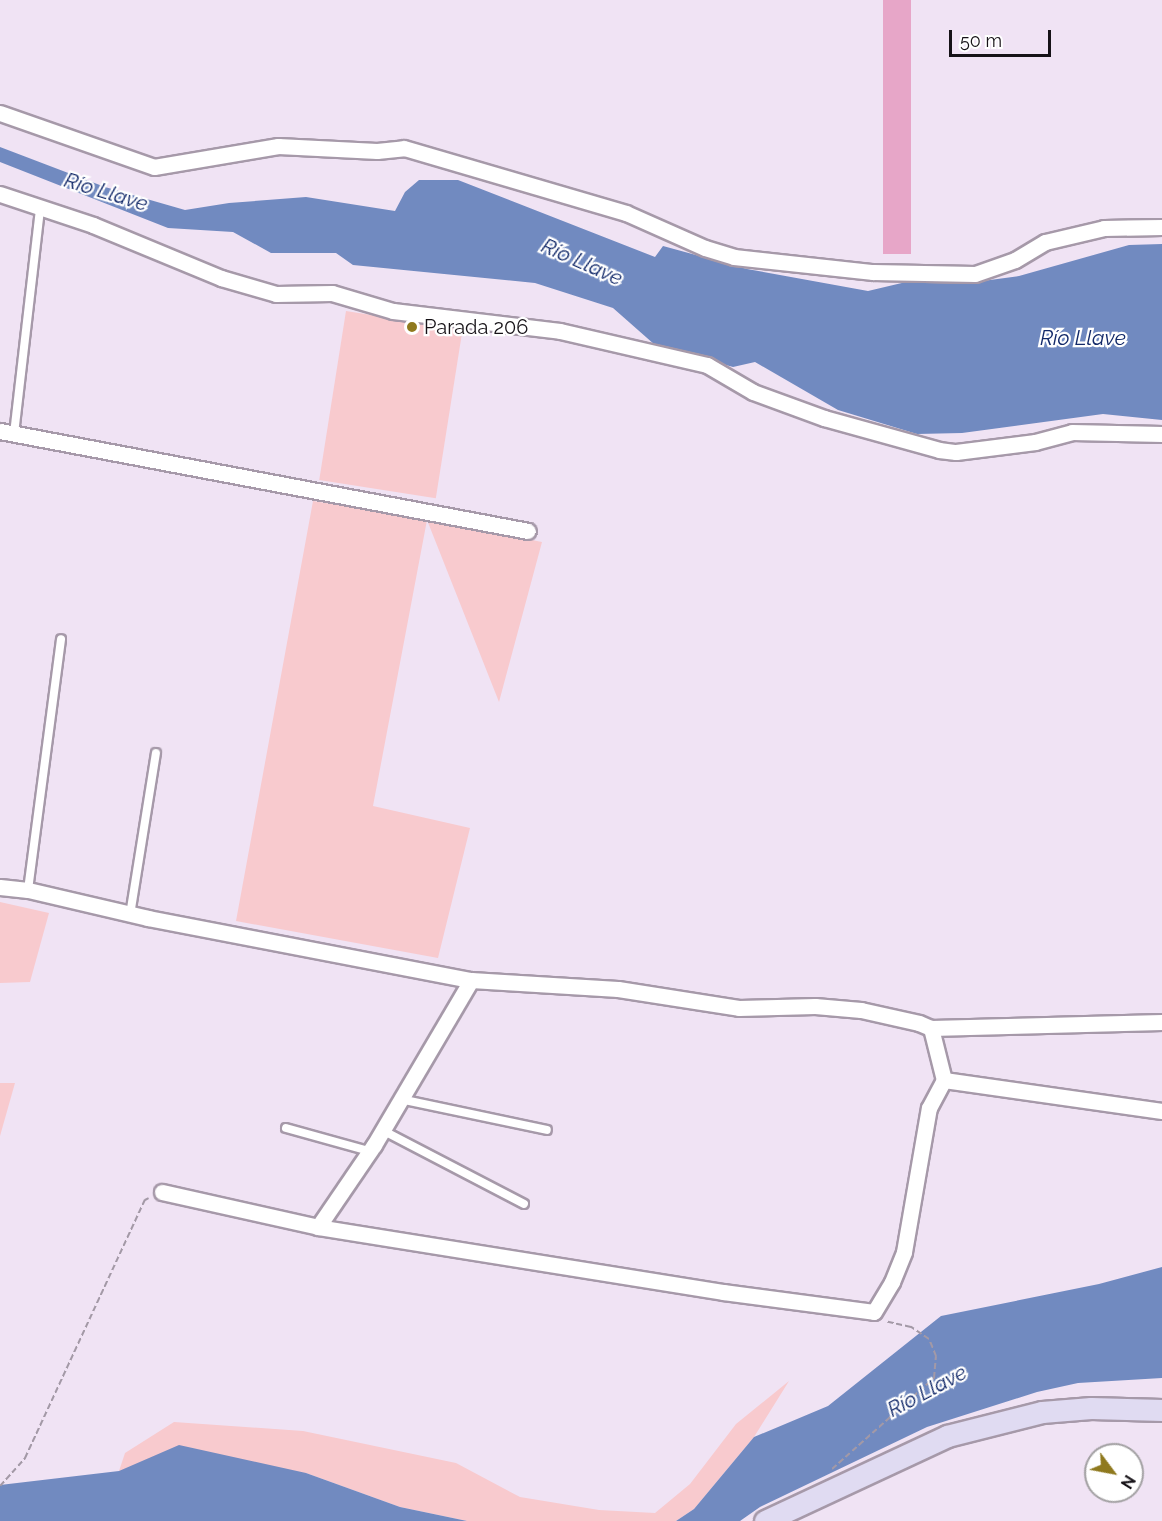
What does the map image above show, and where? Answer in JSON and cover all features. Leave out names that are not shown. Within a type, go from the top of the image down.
[{"type":"street","points":[[0,112],[154,166],[278,146],[377,152],[404,148],[626,213],[705,248],[734,257],[873,272],[975,274],[1015,260],[1045,242],[1104,228],[1162,227]]},
{"type":"street","points":[[0,194],[93,225],[221,278],[276,294],[332,293],[393,311],[571,333],[707,365],[753,392],[824,418],[939,450],[956,452],[1035,442],[1072,432],[1162,434]]},
{"type":"street","points":[[7,432],[528,531]]},
{"type":"street","points":[[0,887],[28,890],[130,915],[471,980],[618,989],[739,1008],[814,1006],[861,1010],[919,1023],[931,1028],[1162,1022]]},
{"type":"street","points":[[318,1227],[369,1151],[471,980]]},
{"type":"street","points":[[162,1192],[318,1227],[723,1292],[874,1312],[892,1282],[904,1252],[929,1107],[944,1080],[931,1028]]},
{"type":"street","points":[[944,1080],[1162,1111]]},
{"type":"street","points":[[765,1521],[947,1436],[1042,1412],[1091,1408],[1162,1410]]},
{"type":"lane","points":[[7,432],[40,208]]},
{"type":"lane","points":[[28,890],[61,639]]},
{"type":"lane","points":[[130,915],[156,753]]},
{"type":"lane","points":[[400,1099],[547,1130]]},
{"type":"lane","points":[[285,1128],[369,1151]]},
{"type":"lane","points":[[382,1130],[524,1204]]},
{"type":"path","points":[[0,1486],[25,1458],[145,1200],[162,1192]]},
{"type":"path","points":[[811,1498],[824,1476],[934,1378],[936,1356],[929,1339],[911,1327],[886,1321],[874,1312]]},
{"type":"shaded area","points":[[346,311],[463,329],[436,498],[319,480]]},
{"type":"shaded area","points":[[313,501],[427,519],[542,542],[499,702],[427,520],[373,806],[470,828],[438,958],[236,921]]},
{"type":"shaded area","points":[[0,902],[49,913],[30,982],[0,983]]},
{"type":"shaded area","points":[[0,1083],[15,1083],[0,1136]]},
{"type":"shaded area","points":[[789,1381],[754,1437],[694,1509],[676,1521],[467,1521],[400,1507],[306,1473],[119,1471],[125,1453],[174,1422],[303,1431],[456,1463],[520,1497],[599,1510],[655,1513],[690,1484],[736,1424]]},
{"type":"water","name":"Río Llave","points":[[0,147],[105,187],[185,210],[229,203],[306,197],[395,211],[405,192],[419,180],[458,180],[655,257],[663,246],[747,269],[868,291],[906,282],[975,282],[1019,276],[1129,245],[1162,244],[1162,420],[1103,414],[962,433],[917,434],[838,410],[755,362],[733,367],[655,345],[613,308],[535,283],[353,265],[336,253],[271,253],[233,232],[168,228],[0,162]]},
{"type":"water","name":"Río Llave","points":[[1162,1267],[1162,1378],[1078,1383],[1037,1392],[927,1427],[760,1507],[740,1521],[676,1521],[694,1509],[754,1437],[828,1406],[941,1316],[1099,1284]]},
{"type":"water","points":[[179,1445],[306,1473],[400,1507],[467,1521],[0,1521],[0,1485],[119,1471]]},
{"type":"building","points":[[883,0],[911,0],[911,254],[883,254]]},
{"type":"place","name":"Parada 206","points":[[412,327]]}]
